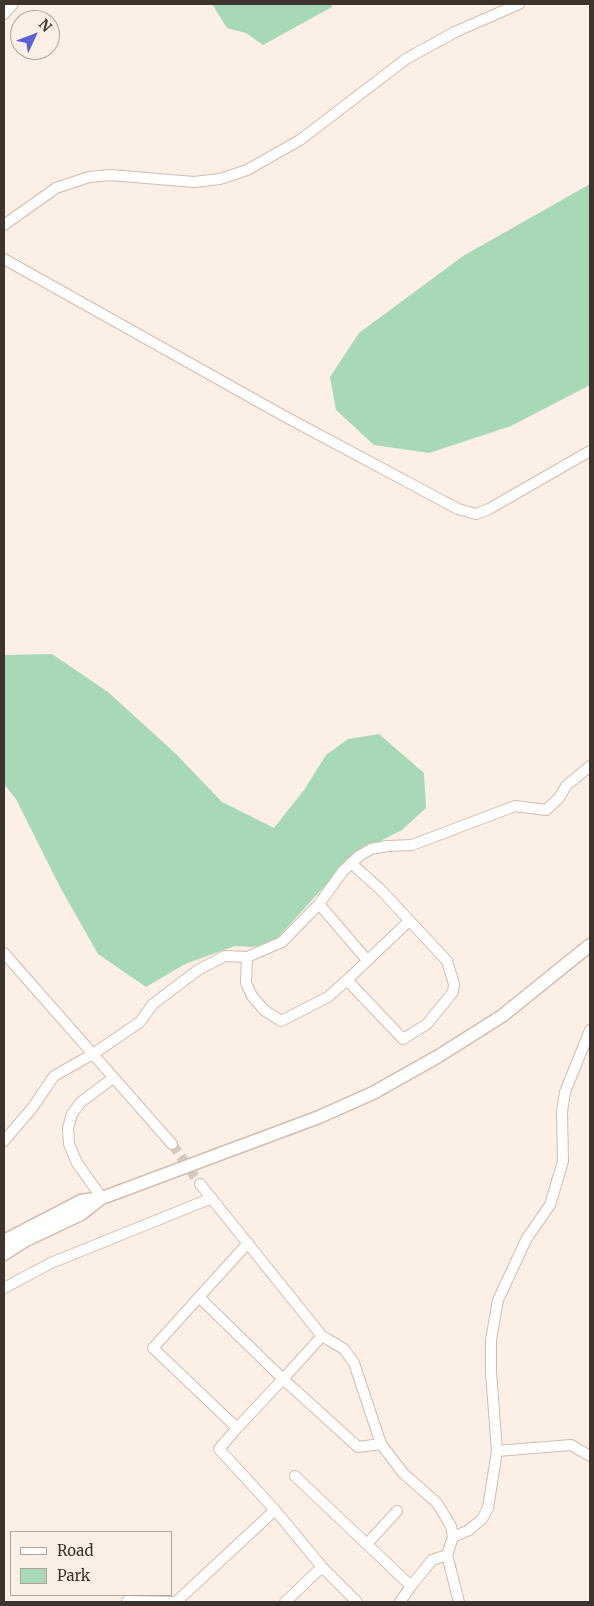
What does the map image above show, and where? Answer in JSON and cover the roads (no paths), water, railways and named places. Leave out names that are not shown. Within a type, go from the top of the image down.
[{"type":"street","points":[[4,14],[13,4]]},
{"type":"street","points":[[4,225],[56,188],[90,177],[110,175],[194,182],[220,179],[248,170],[300,140],[415,54],[455,32],[518,4]]},
{"type":"street","points":[[4,259],[301,425],[458,508],[476,514],[489,510],[590,451]]},
{"type":"street","points":[[4,1141],[33,1107],[54,1076],[93,1054],[140,1022],[153,1004],[198,970],[225,956],[247,957],[282,942],[319,904],[343,871],[370,849],[412,845],[516,806],[546,810],[559,798],[566,786],[590,766]]},
{"type":"street","points":[[347,980],[403,1039],[427,1024],[453,992],[454,984],[447,960],[425,935],[409,922],[381,890],[352,863]]},
{"type":"street","points":[[319,904],[368,960]]},
{"type":"street","points":[[247,957],[246,983],[252,996],[264,1010],[281,1021],[328,998],[409,922]]},
{"type":"street","points":[[4,1241],[81,1201],[102,1198],[319,1117],[373,1093],[437,1057],[502,1016],[590,945]]},
{"type":"street","points":[[4,952],[172,1144]]},
{"type":"street","points":[[453,1537],[469,1530],[482,1519],[488,1508],[497,1451],[491,1372],[491,1340],[498,1300],[527,1238],[550,1205],[564,1161],[562,1112],[565,1092],[590,1030]]},
{"type":"street","points":[[102,1198],[77,1163],[69,1144],[68,1128],[72,1114],[82,1102],[113,1078]]},
{"type":"street","points":[[200,1184],[322,1336],[344,1349],[354,1363],[381,1444],[403,1473],[438,1503],[451,1526],[453,1537],[447,1555],[459,1602]]},
{"type":"street","points":[[4,1254],[26,1240],[80,1214],[102,1198]]},
{"type":"street","points":[[4,1288],[52,1264],[212,1198]]},
{"type":"street","points":[[237,1428],[153,1348],[248,1243]]},
{"type":"street","points":[[199,1297],[358,1447],[381,1444]]},
{"type":"street","points":[[322,1336],[219,1449],[275,1510],[322,1567],[357,1602]]},
{"type":"street","points":[[497,1451],[571,1445],[590,1456]]},
{"type":"street","points":[[295,1476],[411,1586]]},
{"type":"street","points":[[127,1601],[176,1602],[275,1510]]},
{"type":"street","points":[[367,1544],[397,1511]]},
{"type":"street","points":[[400,1602],[432,1560],[447,1555]]},
{"type":"street","points":[[285,1602],[322,1567]]},
{"type":"tunnel","points":[[172,1144],[200,1184]]}]
